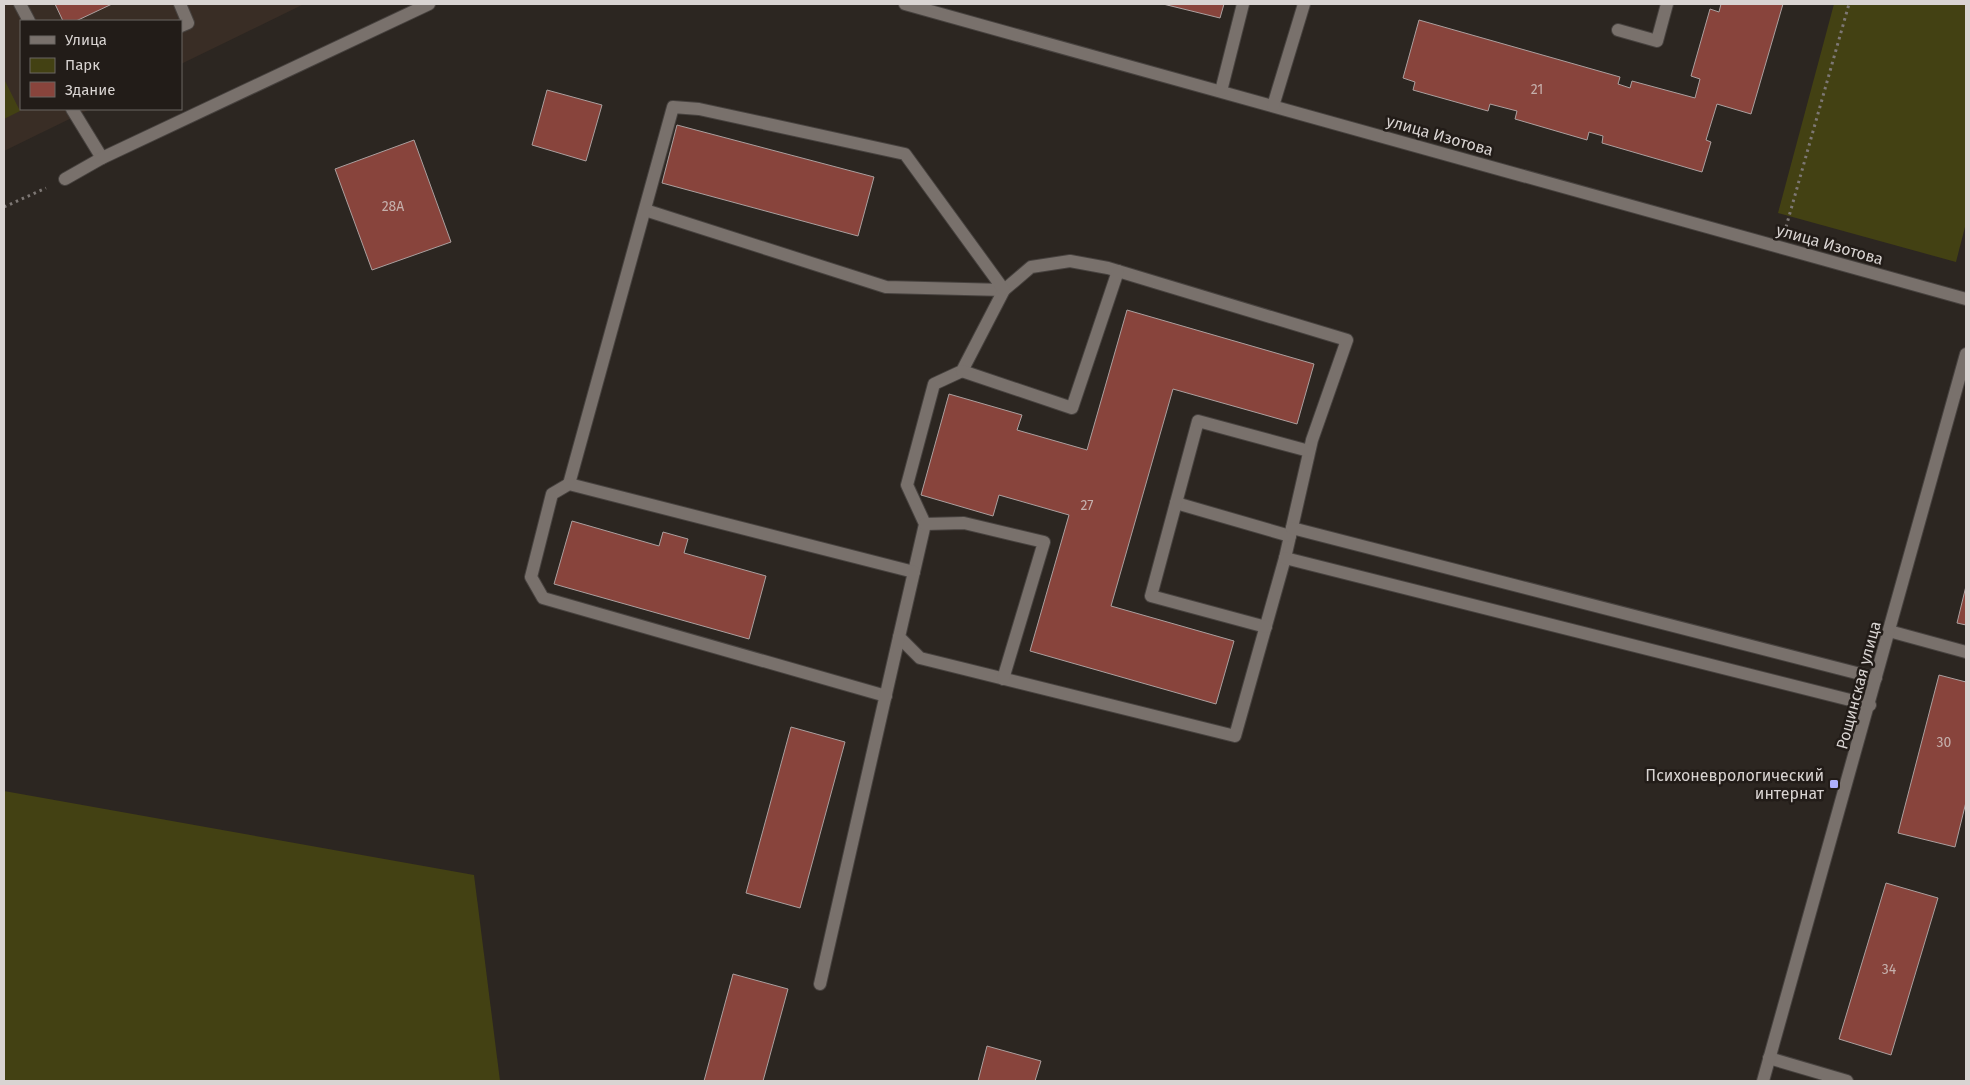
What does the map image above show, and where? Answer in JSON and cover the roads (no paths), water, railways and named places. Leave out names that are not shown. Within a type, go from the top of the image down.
[{"type":"street","points":[[20,4],[28,20]]},
{"type":"street","points":[[180,4],[188,23],[182,26]]},
{"type":"street","points":[[65,179],[102,158],[429,4]]},
{"type":"street","name":"улица Изотова","points":[[909,4],[1966,298]]},
{"type":"street","points":[[1221,91],[1243,4]]},
{"type":"street","points":[[1273,106],[1304,4]]},
{"type":"street","points":[[1618,30],[1657,41],[1667,4]]},
{"type":"street","points":[[886,696],[543,598],[531,577],[552,494],[569,484],[673,107],[699,109],[905,154],[1004,290]]},
{"type":"street","points":[[73,110],[102,158]]},
{"type":"street","points":[[645,210],[886,287],[1004,290]]},
{"type":"street","points":[[820,984],[925,524],[907,485],[934,384],[962,371],[1004,290],[1031,267],[1070,261],[1118,271],[1347,340],[1309,451],[1285,558],[1236,736],[920,658],[900,637]]},
{"type":"street","points":[[962,371],[1072,408],[1118,271]]},
{"type":"street","name":"Рощинская улица","points":[[1763,1081],[1870,705],[1966,354]]},
{"type":"street","points":[[1266,627],[1151,596],[1198,421],[1309,451]]},
{"type":"street","points":[[569,484],[914,572]]},
{"type":"street","points":[[1176,503],[1876,678]]},
{"type":"street","points":[[925,524],[964,524],[1044,542],[1003,679]]},
{"type":"street","points":[[1285,558],[1870,705]]},
{"type":"street","points":[[1889,631],[1966,652]]},
{"type":"street","points":[[1769,1058],[1847,1081]]},
{"type":"place","name":"Психоневрологический интернат","points":[[1834,784]]}]
